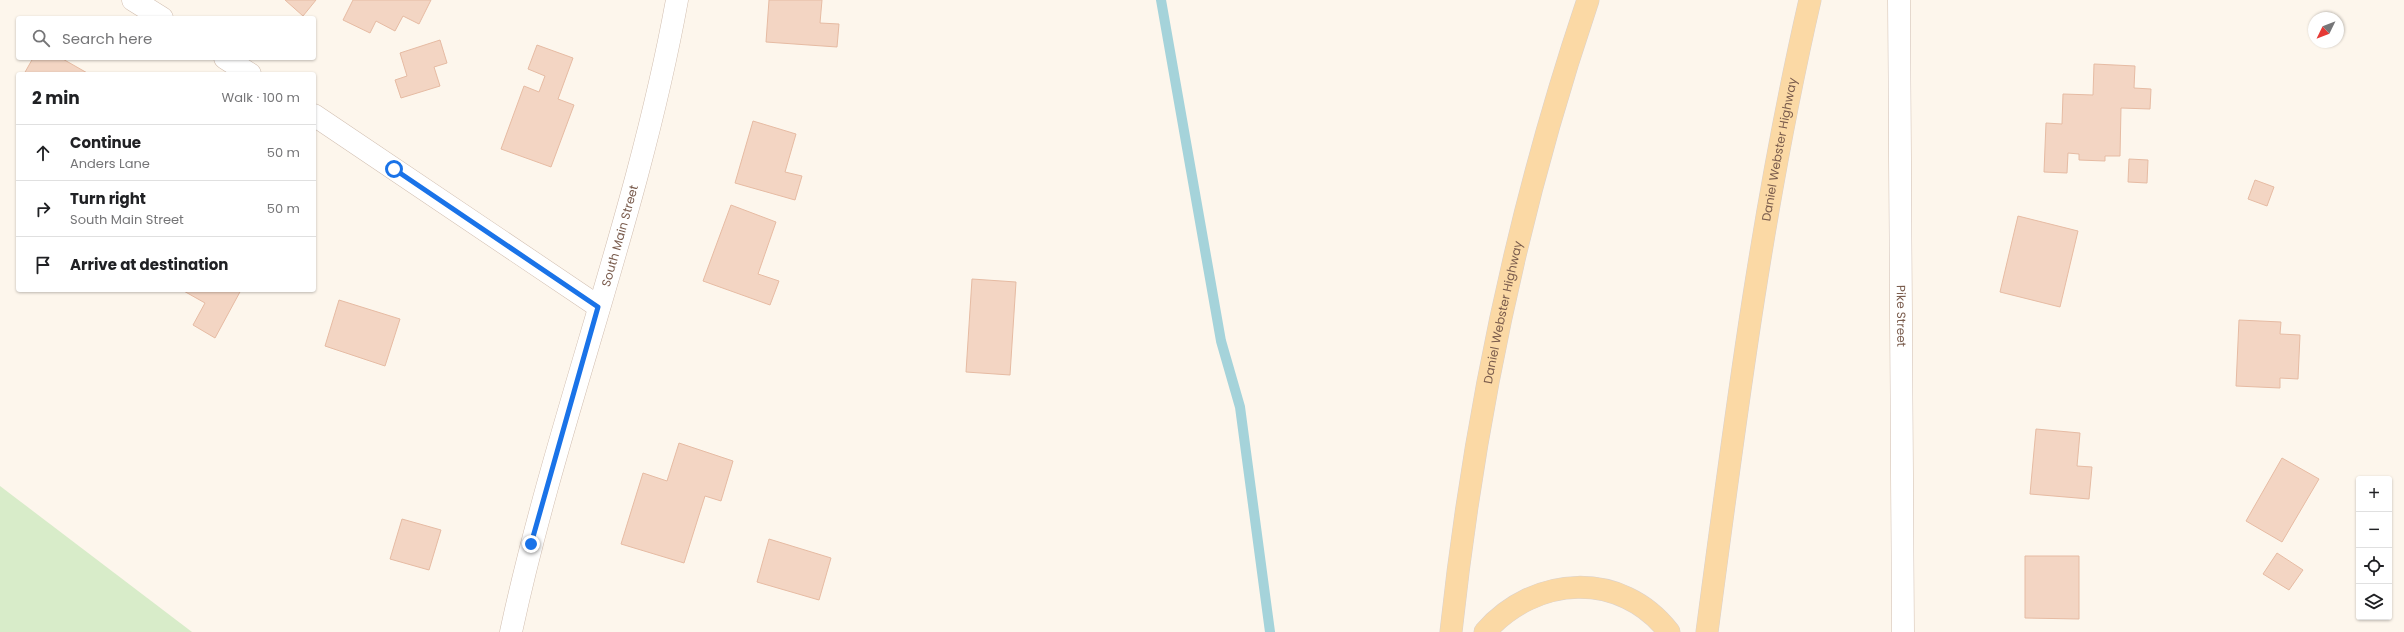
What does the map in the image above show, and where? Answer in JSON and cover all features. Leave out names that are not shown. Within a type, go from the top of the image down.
[{"type":"main road","name":"Daniel Webster Highway","points":[[1452,632],[1471,483],[1504,305],[1540,157],[1588,0]]},
{"type":"main road","name":"Daniel Webster Highway","points":[[1707,632],[1762,250],[1793,78],[1810,0]]},
{"type":"main road","points":[[1486,632],[1500,617],[1529,597],[1546,591],[1581,587],[1617,593],[1633,601],[1647,609],[1669,632]]},
{"type":"street","points":[[133,0],[159,16]]},
{"type":"street","name":"South Main Street","points":[[511,632],[535,528],[664,71],[677,0]]},
{"type":"street","name":"Pike Street","points":[[1898,0],[1903,632]]},
{"type":"street","points":[[228,60],[247,72]]},
{"type":"street","points":[[316,115],[598,307]]},
{"type":"green space","points":[[0,486],[192,632],[0,632]]},
{"type":"building","points":[[285,0],[316,0],[303,16]]},
{"type":"building","points":[[353,0],[431,0],[419,24],[403,16],[395,31],[376,21],[370,33],[343,20]]},
{"type":"building","points":[[769,0],[822,0],[820,23],[839,24],[837,47],[766,42]]},
{"type":"building","points":[[440,40],[447,63],[434,67],[440,86],[401,98],[395,80],[407,76],[400,53]]},
{"type":"building","points":[[537,45],[573,58],[558,99],[574,105],[551,167],[501,149],[524,86],[539,92],[545,76],[528,69]]},
{"type":"building","points":[[32,60],[64,60],[86,72],[25,72]]},
{"type":"building","points":[[2094,64],[2135,66],[2134,88],[2151,89],[2150,109],[2121,108],[2120,156],[2105,156],[2105,161],[2079,160],[2079,154],[2068,153],[2067,173],[2044,172],[2046,123],[2062,124],[2063,94],[2093,95]]},
{"type":"building","points":[[753,121],[796,134],[785,172],[802,176],[795,200],[735,183]]},
{"type":"building","points":[[2129,159],[2148,160],[2147,183],[2128,182]]},
{"type":"building","points":[[2255,180],[2274,187],[2267,206],[2248,199]]},
{"type":"building","points":[[731,205],[776,222],[758,274],[779,281],[770,305],[703,281]]},
{"type":"building","points":[[2018,216],[2078,231],[2060,307],[2000,292]]},
{"type":"building","points":[[972,279],[1016,282],[1010,375],[966,372]]},
{"type":"building","points":[[186,292],[240,292],[215,338],[193,325],[205,303]]},
{"type":"building","points":[[339,300],[400,319],[385,366],[325,346]]},
{"type":"building","points":[[2239,320],[2281,322],[2280,334],[2300,335],[2298,379],[2280,378],[2280,388],[2236,386]]},
{"type":"building","points":[[2036,429],[2080,433],[2077,466],[2092,467],[2089,499],[2030,494]]},
{"type":"building","points":[[679,443],[733,461],[721,501],[705,496],[684,563],[621,544],[643,473],[667,481]]},
{"type":"building","points":[[2282,458],[2319,479],[2282,542],[2246,521]]},
{"type":"building","points":[[402,519],[441,530],[429,570],[390,559]]},
{"type":"building","points":[[769,539],[831,558],[819,600],[757,582]]},
{"type":"building","points":[[2277,553],[2303,570],[2289,590],[2263,574]]},
{"type":"building","points":[[2025,556],[2079,556],[2079,619],[2025,618]]},
{"type":"waterway","points":[[1161,0],[1221,341],[1240,407],[1270,632]]},
{"type":"route","points":[[394,169],[598,307],[531,544]]}]
